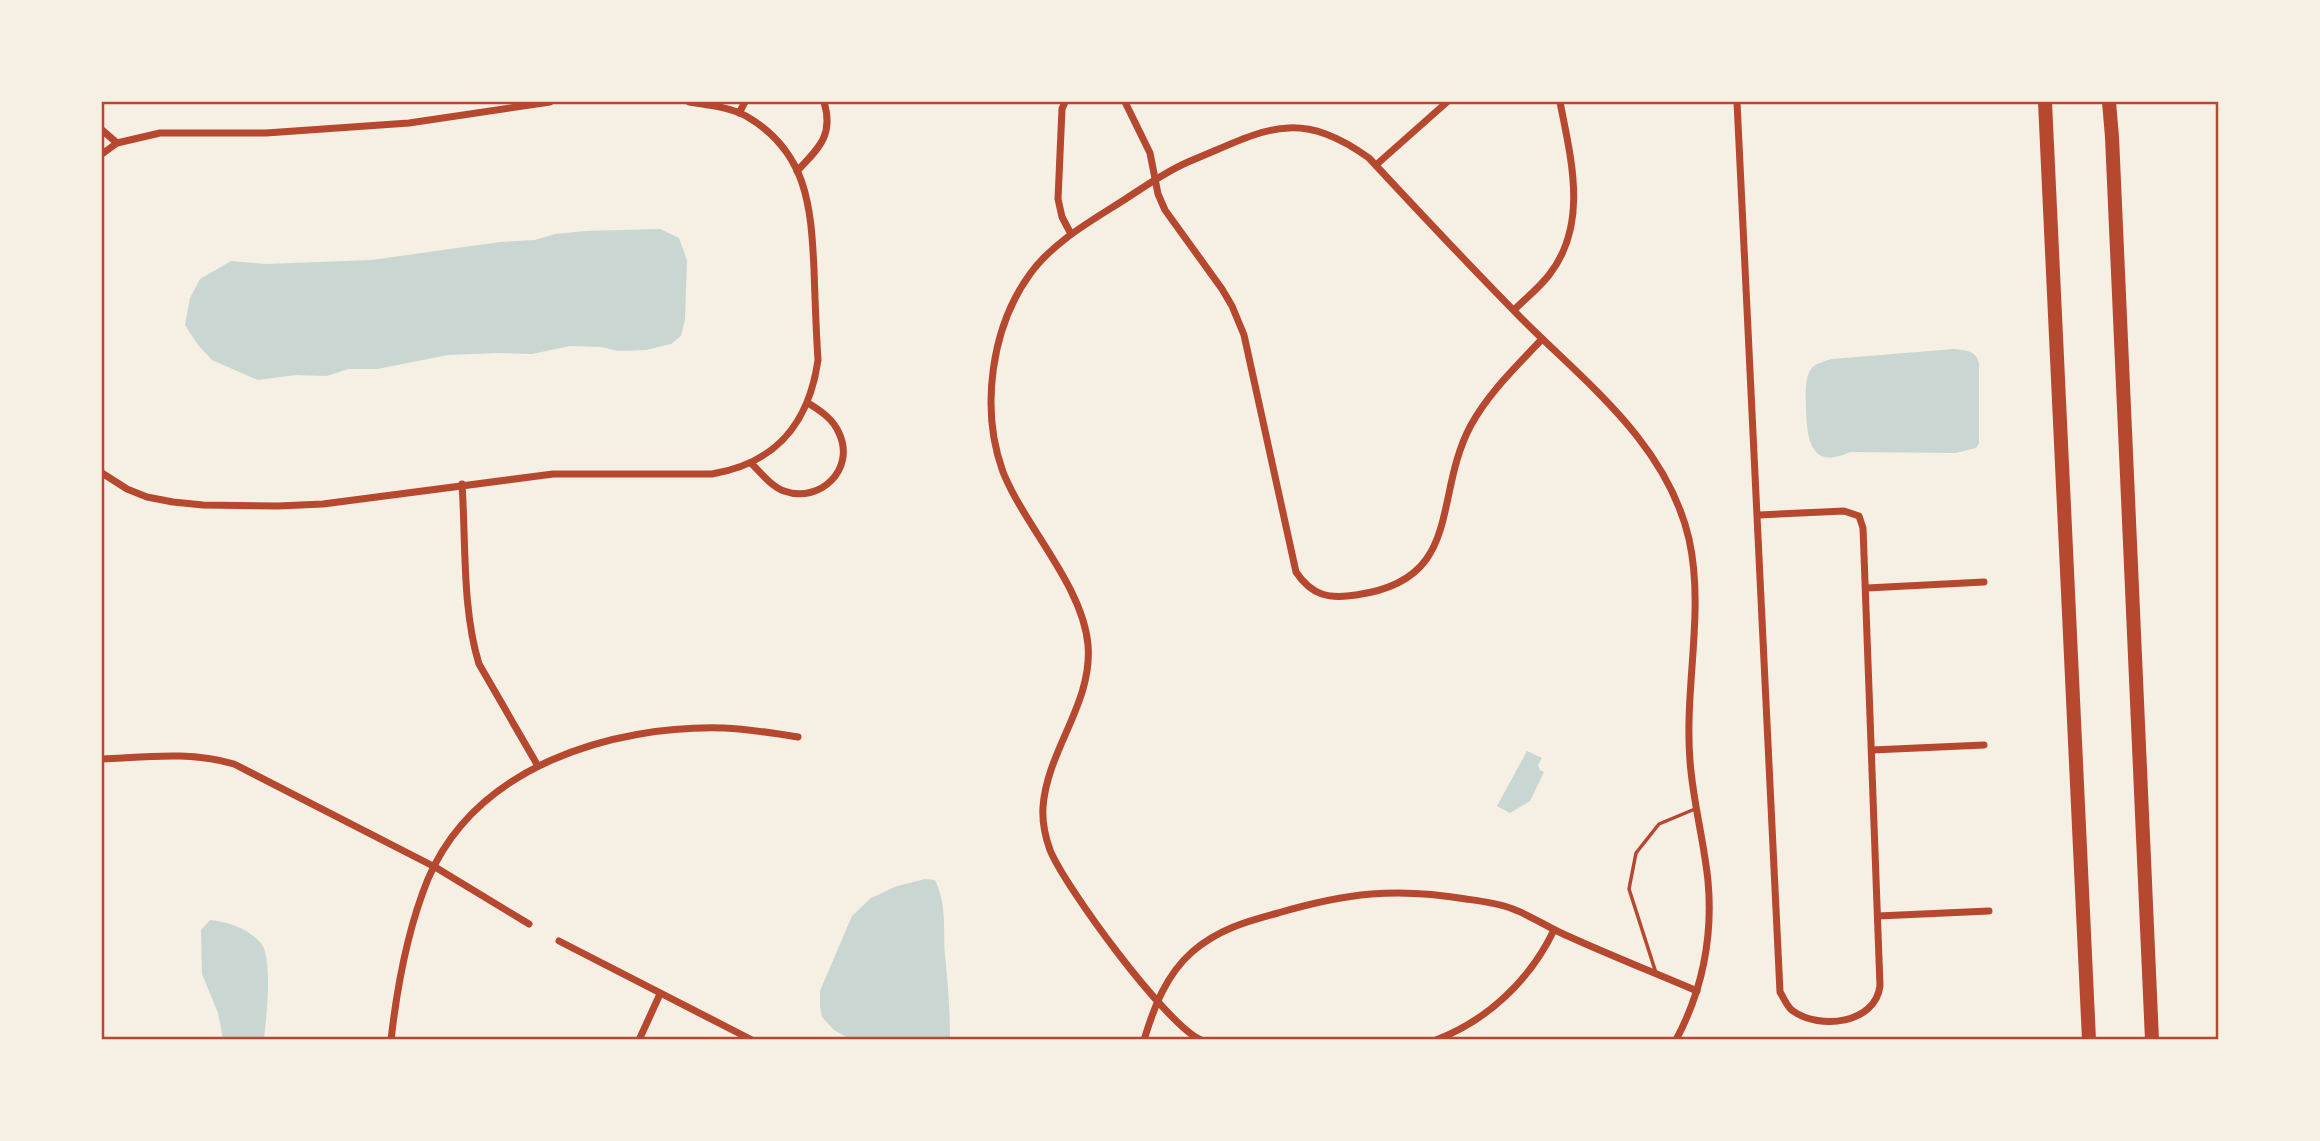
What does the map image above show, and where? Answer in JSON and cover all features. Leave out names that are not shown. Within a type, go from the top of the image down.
[{"type":"highway","points":[[2035,102],[2047,160]]},
{"type":"highway","points":[[2045,102],[2089,1040]]},
{"type":"highway","points":[[2109,102],[2152,1040]]},
{"type":"highway","points":[[2112,137],[2116,102]]},
{"type":"street","points":[[102,154],[117,144],[160,133],[266,133],[409,123],[550,102]]},
{"type":"street","points":[[102,472],[127,489],[147,497],[203,505],[323,504],[553,474],[705,475],[751,463],[789,434],[808,403],[818,360],[811,214],[797,171],[777,141],[739,113],[689,102]]},
{"type":"street","points":[[739,113],[745,102]]},
{"type":"street","points":[[797,171],[818,149],[825,137],[828,125],[824,102]]},
{"type":"street","points":[[1065,102],[1062,109],[1058,199],[1070,234]]},
{"type":"street","points":[[1125,102],[1150,153],[1158,194],[1166,210],[1222,289],[1244,335],[1296,572],[1312,590],[1326,596],[1362,594],[1403,582],[1420,568],[1433,552],[1442,529],[1461,446],[1471,425],[1498,385],[1542,339]]},
{"type":"street","points":[[1376,165],[1447,102]]},
{"type":"street","points":[[1514,310],[1549,275],[1562,253],[1571,228],[1575,202],[1573,169],[1560,102]]},
{"type":"street","points":[[1738,102],[1780,992],[1790,1010],[1811,1020],[1842,1021],[1869,1010],[1879,999],[1880,986],[1863,528],[1859,516],[1844,511],[1759,515]]},
{"type":"street","points":[[1201,1040],[1178,1024],[1157,1001],[1097,925],[1065,878],[1044,832],[1042,810],[1046,784],[1079,703],[1087,673],[1088,649],[1080,609],[1003,472],[993,433],[990,399],[998,344],[1012,308],[1031,273],[1070,234],[1180,166],[1269,130],[1293,127],[1316,129],[1347,142],[1376,165],[1542,339],[1625,418],[1664,473],[1679,507],[1689,540],[1694,575],[1689,760],[1708,894],[1704,966],[1676,1040]]},
{"type":"street","points":[[102,130],[117,144]]},
{"type":"street","points":[[751,463],[771,483],[795,494],[816,492],[836,477],[844,456],[841,436],[828,417],[808,403]]},
{"type":"street","points":[[463,484],[469,616],[479,664],[538,766]]},
{"type":"street","points":[[1867,588],[1984,582]]},
{"type":"street","points":[[391,1040],[405,957],[429,878],[453,838],[475,812],[502,789],[538,766],[584,747],[613,739],[662,731],[724,728],[798,737]]},
{"type":"street","points":[[1872,750],[1983,745]]},
{"type":"street","points":[[102,759],[183,755],[234,764],[435,867],[529,924]]},
{"type":"street","points":[[1144,1040],[1157,1001],[1166,984],[1191,953],[1215,935],[1244,922],[1313,903],[1372,893],[1404,891],[1437,894],[1513,909],[1554,930],[1697,990]]},
{"type":"street","points":[[1878,916],[1989,911]]},
{"type":"street","points":[[1436,1040],[1483,1014],[1505,996],[1529,973],[1554,930]]},
{"type":"street","points":[[559,941],[752,1040]]},
{"type":"street","points":[[639,1040],[660,994]]},
{"type":"lane","points":[[1656,973],[1629,889],[1636,853],[1659,824],[1695,809]]},
{"type":"shaded area","points":[[660,229],[679,238],[687,260],[685,319],[681,336],[671,344],[646,350],[618,351],[601,347],[570,346],[532,354],[448,355],[377,369],[348,369],[327,376],[296,375],[258,380],[212,360],[185,325],[190,298],[200,279],[231,261],[266,264],[372,260],[500,242],[535,240],[555,234]]},
{"type":"shaded area","points":[[1954,349],[1973,354],[1979,363],[1979,443],[1976,448],[1956,453],[1850,452],[1826,457],[1813,448],[1808,429],[1806,392],[1808,376],[1816,365],[1832,359]]},
{"type":"shaded area","points":[[1527,751],[1542,758],[1538,765],[1544,772],[1530,801],[1510,813],[1497,806]]},
{"type":"shaded area","points":[[925,879],[935,880],[943,908],[950,1039],[850,1039],[834,1030],[822,1017],[820,991],[852,916],[871,898],[897,886]]},
{"type":"shaded area","points":[[210,920],[243,929],[260,942],[264,950],[268,989],[264,1039],[223,1039],[218,1013],[202,974],[201,930]]}]
